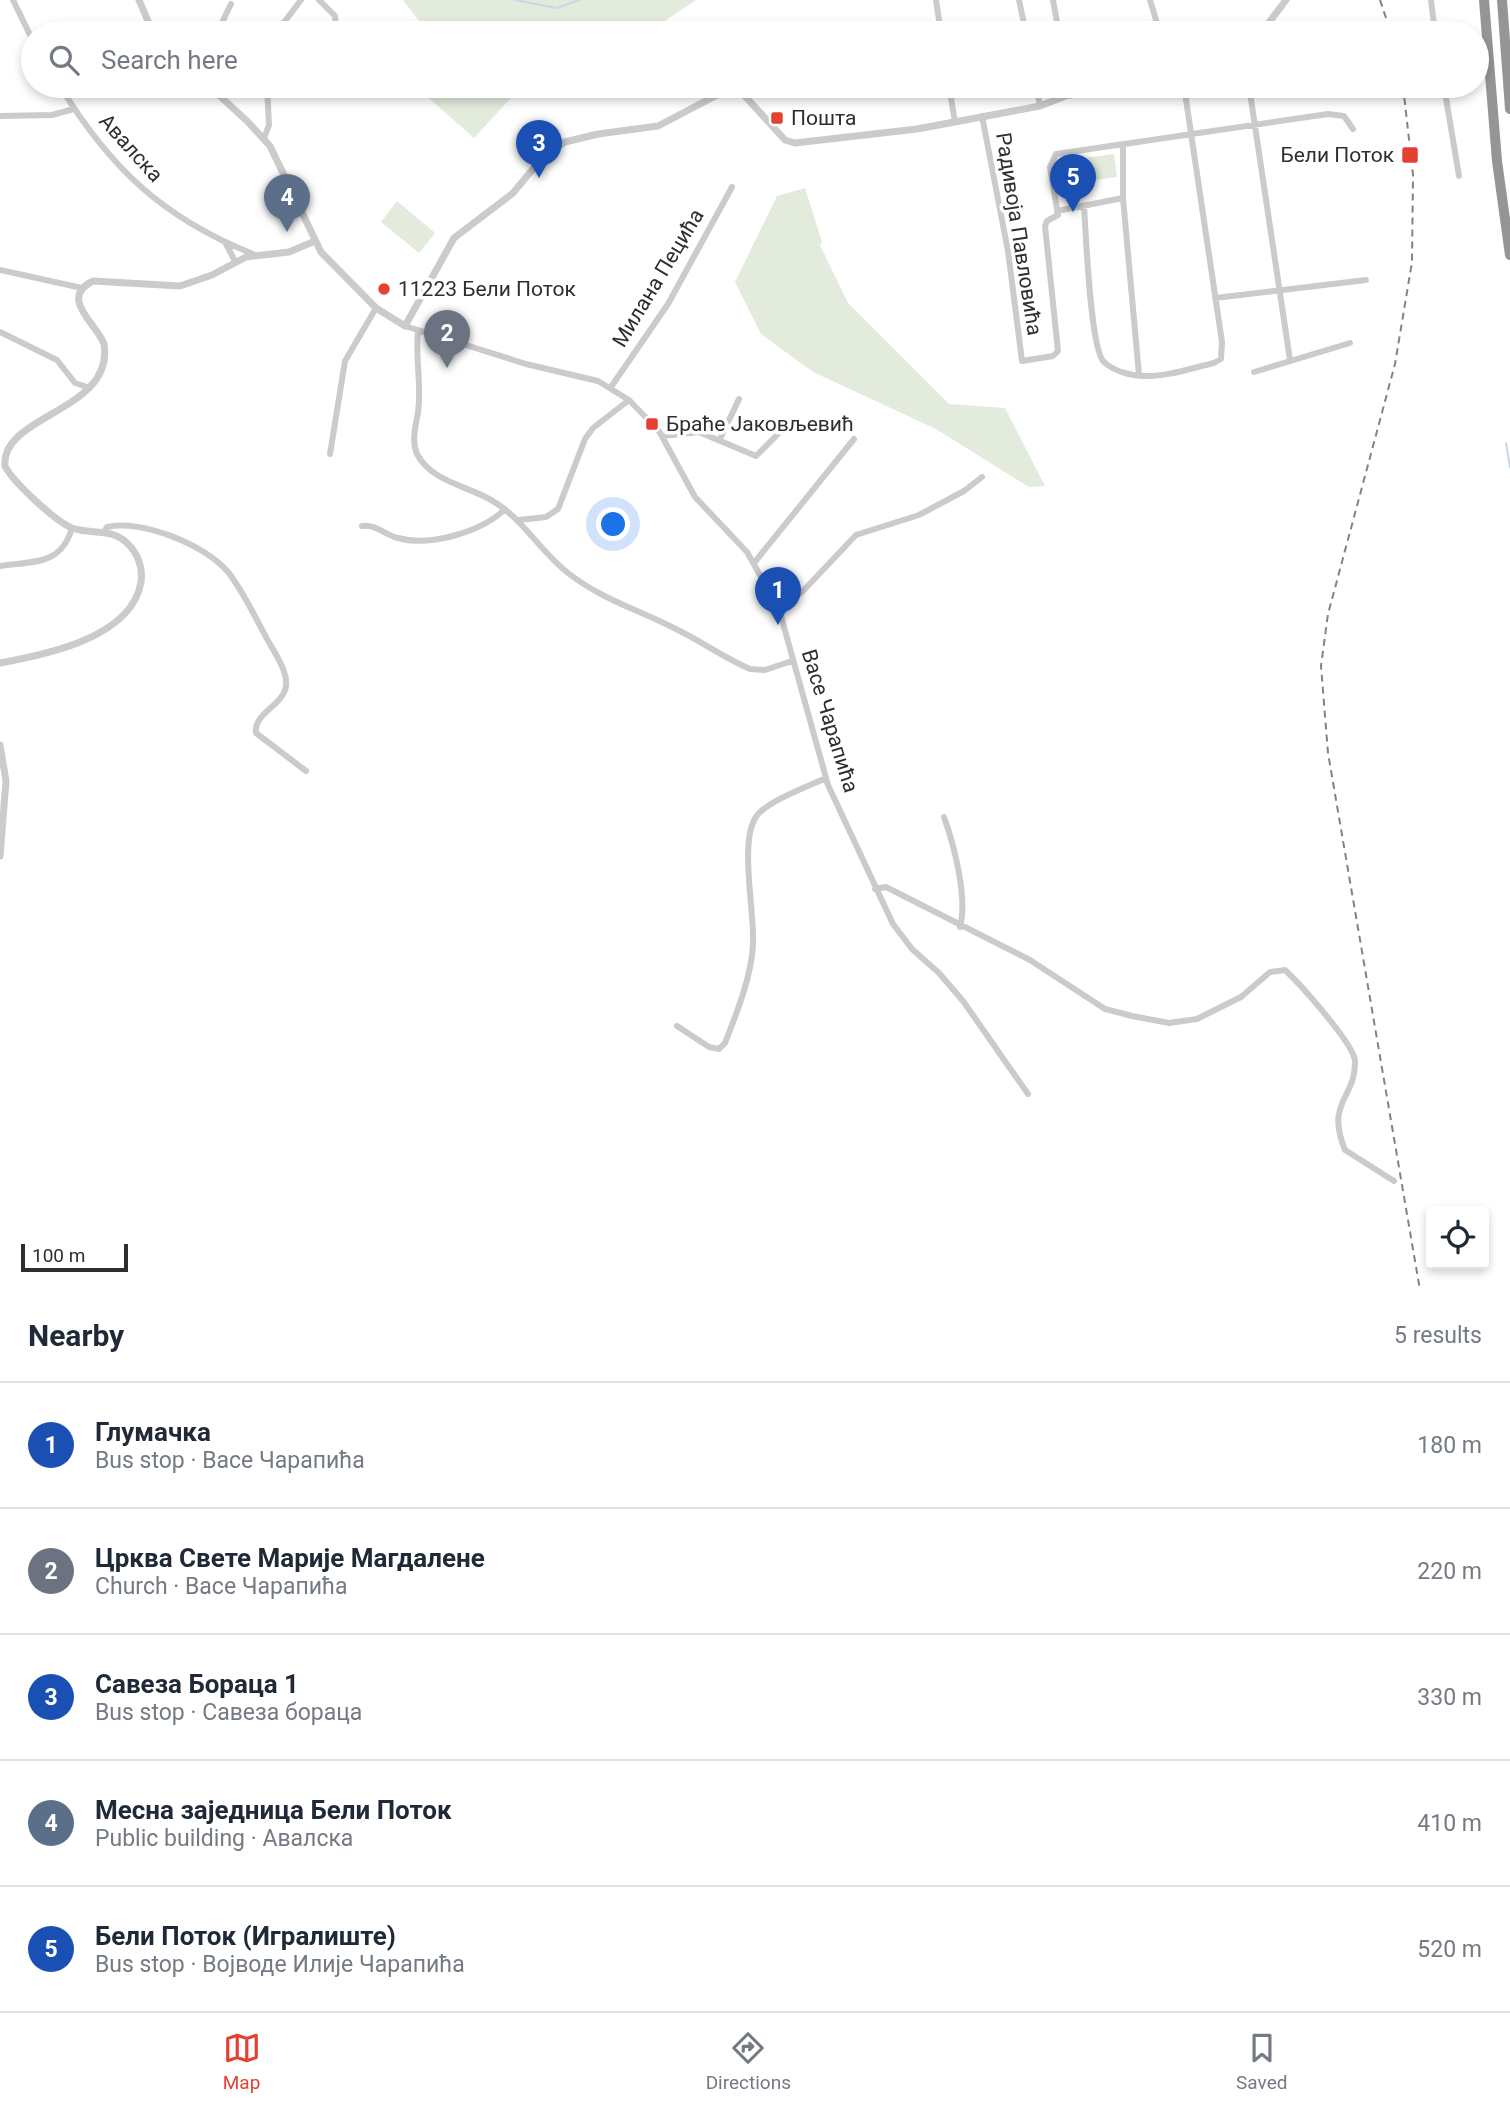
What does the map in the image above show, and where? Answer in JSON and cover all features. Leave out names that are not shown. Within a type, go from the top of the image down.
[{"type":"highway","points":[[1484,0],[1486,21]]},
{"type":"highway","points":[[1502,0],[1510,109]]},
{"type":"highway","points":[[1489,62],[1497,161],[1510,255]]},
{"type":"street","points":[[13,0],[24,21]]},
{"type":"street","points":[[139,0],[148,21]]},
{"type":"street","points":[[285,21],[301,0]]},
{"type":"street","points":[[319,0],[335,16],[335,21]]},
{"type":"street","points":[[936,0],[939,21]]},
{"type":"street","points":[[1020,0],[1024,21]]},
{"type":"street","points":[[1053,0],[1057,21]]},
{"type":"street","points":[[1150,0],[1156,21]]},
{"type":"street","points":[[1270,21],[1286,0]]},
{"type":"street","points":[[1430,0],[1433,21]]},
{"type":"street","points":[[223,21],[231,4]]},
{"type":"street","name":"Авалска","points":[[68,98],[147,195],[224,243],[253,254]]},
{"type":"street","name":"Васе Чарапића","points":[[222,98],[264,138],[277,157],[315,241],[340,274],[376,308],[418,332],[611,387],[629,400],[663,436],[695,497],[754,563],[779,609],[826,778],[875,889],[898,931],[963,1001],[1028,1094]]},
{"type":"street","points":[[264,138],[268,129],[267,98]]},
{"type":"street","points":[[405,326],[454,238],[513,193],[542,158],[565,142],[667,123],[712,98]]},
{"type":"street","points":[[747,98],[789,142],[955,122],[1040,106],[1064,98]]},
{"type":"street","points":[[951,98],[955,122]]},
{"type":"street","points":[[1038,98],[1040,106]]},
{"type":"street","points":[[1084,206],[1097,350],[1108,365],[1139,375],[1205,365],[1221,359],[1222,342],[1186,98]]},
{"type":"street","points":[[1251,98],[1290,360]]},
{"type":"street","points":[[1446,98],[1459,176]]},
{"type":"street","points":[[0,116],[52,115],[74,108]]},
{"type":"street","points":[[1123,198],[1057,211],[1050,167],[1054,156],[1336,114],[1343,116],[1353,129]]},
{"type":"street","name":"Радивоја Павловића","points":[[982,116],[1008,251],[1020,358],[1024,360],[1058,353],[1046,224],[1056,218],[1057,211]]},
{"type":"street","points":[[1123,144],[1123,198],[1139,375]]},
{"type":"street","name":"Милана Пецића","points":[[611,387],[668,304],[733,187]]},
{"type":"street","name":"Авалска","points":[[224,243],[235,261],[253,254],[289,252],[315,241]]},
{"type":"street","points":[[0,663],[42,656],[76,645],[127,609],[139,587],[140,565],[127,542],[104,532],[72,528],[18,483],[8,471],[5,459],[16,438],[90,388],[100,372],[105,350],[99,333],[81,310],[79,297],[82,288],[93,281],[180,286],[214,274],[235,261]]},
{"type":"street","points":[[0,270],[82,288]]},
{"type":"street","points":[[1215,298],[1366,280]]},
{"type":"street","points":[[330,454],[345,360],[376,308]]},
{"type":"street","points":[[0,332],[57,359],[75,383],[90,388]]},
{"type":"street","points":[[418,332],[419,400],[414,438],[417,453],[448,482],[482,494],[505,509],[519,520],[561,568],[612,601],[673,627],[750,669],[765,670],[792,661]]},
{"type":"street","points":[[1254,372],[1350,343]]},
{"type":"street","points":[[720,439],[739,399]]},
{"type":"street","points":[[519,520],[546,517],[558,509],[576,459],[591,430],[629,400]]},
{"type":"street","points":[[663,436],[695,432],[720,439],[756,456],[780,432]]},
{"type":"street","points":[[754,563],[764,555],[854,439]]},
{"type":"street","points":[[779,609],[804,590],[856,535],[919,515],[972,486],[982,477]]},
{"type":"street","points":[[362,526],[374,527],[397,538],[430,539],[468,530],[505,509]]},
{"type":"street","points":[[104,532],[107,527],[124,525],[163,533],[187,543],[228,572],[278,659],[286,681],[283,694],[257,724],[256,733],[306,771]]},
{"type":"street","points":[[0,566],[55,556],[67,543],[72,528]]},
{"type":"street","points":[[0,745],[5,757],[6,781],[0,856]]},
{"type":"street","points":[[677,1026],[709,1047],[717,1049],[725,1043],[742,995],[753,946],[750,840],[754,819],[772,804],[826,778]]},
{"type":"street","points":[[944,817],[951,839],[962,900],[960,927]]},
{"type":"street","points":[[875,889],[886,887],[960,927],[1030,960],[1105,1009],[1169,1023],[1209,1014],[1241,997],[1270,972],[1285,970],[1344,1036],[1353,1053],[1353,1073],[1336,1116],[1345,1150],[1394,1181]]},
{"type":"green space","points":[[403,0],[696,0],[665,21],[419,21]]},
{"type":"green space","points":[[429,98],[511,98],[474,138]]},
{"type":"green space","points":[[1114,154],[1117,177],[1073,183],[1070,160]]},
{"type":"green space","points":[[805,188],[822,242],[820,245],[848,303],[949,404],[1005,408],[1045,486],[1029,487],[936,429],[813,372],[761,334],[735,282],[777,196]]},
{"type":"green space","points":[[397,201],[435,233],[419,253],[381,222]]},
{"type":"waterway","name":"Бели Поток","points":[[515,0],[557,8],[579,0]]},
{"type":"waterway","name":"Бели Поток","points":[[1506,443],[1510,467]]},
{"type":"railway","points":[[1380,0],[1387,21]]},
{"type":"railway","points":[[1404,98],[1413,175],[1412,262],[1395,364],[1328,614],[1321,666],[1328,753],[1420,1290]]},
{"type":"place","name":"Пошта","points":[[777,118]]},
{"type":"place","name":"Бели Поток","points":[[1410,155]]},
{"type":"place","name":"Савеза Бораца 1","points":[[539,178]]},
{"type":"place","name":"Бели Поток (Игралиште)","points":[[1073,212]]},
{"type":"place","name":"Месна заједница Бели Поток","points":[[287,232]]},
{"type":"place","name":"11223 Бели Поток","points":[[384,289]]},
{"type":"place","name":"Црква Свете Марије Магдалене","points":[[447,368]]},
{"type":"place","name":"Браће Јаковљевић","points":[[652,424]]},
{"type":"place","name":"Глумачка","points":[[778,625]]}]
